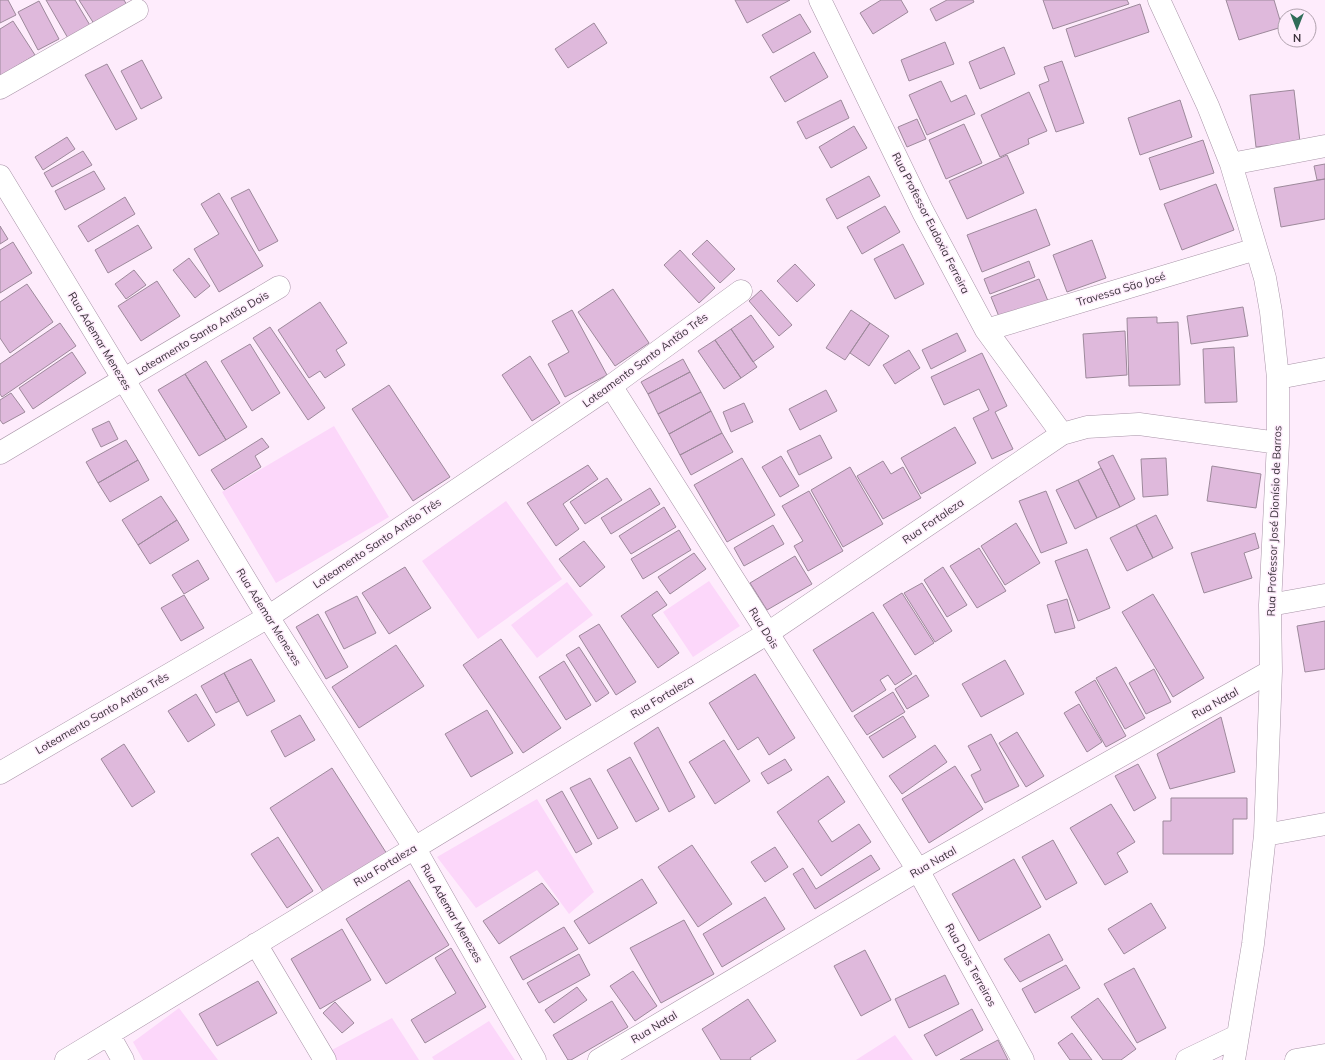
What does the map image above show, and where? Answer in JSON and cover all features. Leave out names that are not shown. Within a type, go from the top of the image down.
[{"type":"street","name":"Rua Professor Eudoxia Ferreira","points":[[820,0],[923,212],[986,330],[1062,434]]},
{"type":"street","name":"Rua Professor José Dionísio de Barros","points":[[1159,0],[1208,106],[1231,164],[1265,278],[1278,378],[1278,443],[1270,605],[1271,671],[1265,835],[1253,944],[1234,1060]]},
{"type":"street","points":[[0,88],[137,10]]},
{"type":"street","points":[[1231,164],[1325,146]]},
{"type":"street","name":"Rua Ademar Menezes","points":[[0,176],[268,617],[414,847],[535,1060]]},
{"type":"street","name":"Travessa São José","points":[[986,330],[1256,249]]},
{"type":"street","name":"Loteamento Santo Antão Dois","points":[[0,453],[280,287]]},
{"type":"street","name":"Loteamento Santo Antão Três","points":[[0,773],[268,617],[611,386],[741,291]]},
{"type":"street","points":[[1278,378],[1325,369]]},
{"type":"street","name":"Rua Dois","points":[[611,386],[918,870]]},
{"type":"street","name":"Rua Fortaleza","points":[[66,1060],[768,633],[1062,434],[1087,427],[1138,424],[1278,443]]},
{"type":"street","points":[[1270,605],[1325,595]]},
{"type":"street","name":"Rua Natal","points":[[599,1060],[918,870],[1271,671]]},
{"type":"street","points":[[1265,835],[1325,824]]},
{"type":"street","name":"Rua Dois Terreiros","points":[[918,870],[1023,1060]]},
{"type":"street","points":[[256,944],[325,1060]]},
{"type":"street","points":[[109,1034],[124,1060]]},
{"type":"street","points":[[1188,1060],[1237,1036]]},
{"type":"street","points":[[1296,1060],[1325,1055]]},
{"type":"shaded area","points":[[334,426],[389,517],[276,583],[222,492]]},
{"type":"shaded area","points":[[506,501],[562,579],[478,639],[422,561]]},
{"type":"shaded area","points":[[709,581],[740,626],[693,657],[663,612]]},
{"type":"shaded area","points":[[567,582],[593,615],[537,658],[511,625]]},
{"type":"shaded area","points":[[537,799],[594,892],[569,914],[537,870],[476,908],[437,857]]},
{"type":"shaded area","points":[[179,1008],[218,1060],[143,1060],[133,1042]]},
{"type":"shaded area","points":[[392,1018],[419,1060],[313,1060]]},
{"type":"shaded area","points":[[489,1021],[515,1060],[434,1060],[432,1057]]},
{"type":"shaded area","points":[[895,1035],[913,1060],[856,1060]]},
{"type":"building","points":[[0,0],[8,0],[16,15],[0,23]]},
{"type":"building","points":[[46,0],[75,0],[91,27],[69,40]]},
{"type":"building","points":[[79,0],[124,0],[128,7],[96,27]]},
{"type":"building","points":[[735,0],[790,0],[747,23]]},
{"type":"building","points":[[881,0],[901,0],[908,12],[873,34],[860,13]]},
{"type":"building","points":[[947,0],[973,0],[974,2],[936,21],[930,9]]},
{"type":"building","points":[[1043,0],[1127,0],[1129,4],[1053,29]]},
{"type":"building","points":[[1226,0],[1274,0],[1277,10],[1277,29],[1239,40]]},
{"type":"building","points":[[39,1],[59,39],[38,50],[18,12]]},
{"type":"building","points":[[1140,4],[1149,32],[1075,57],[1066,29]]},
{"type":"building","points":[[800,14],[811,32],[773,53],[762,35]]},
{"type":"building","points":[[13,21],[35,55],[0,76],[0,29]]},
{"type":"building","points":[[594,23],[607,43],[568,68],[555,49]]},
{"type":"building","points":[[945,42],[954,64],[909,81],[901,60]]},
{"type":"building","points":[[1004,47],[1015,74],[980,89],[969,62]]},
{"type":"building","points":[[814,52],[828,77],[785,102],[770,77]]},
{"type":"building","points":[[142,60],[162,98],[141,109],[121,71]]},
{"type":"building","points":[[1062,61],[1084,123],[1056,132],[1039,85],[1049,81],[1044,67]]},
{"type":"building","points":[[107,64],[137,119],[116,130],[85,75]]},
{"type":"building","points":[[941,81],[951,102],[966,95],[975,114],[927,135],[909,95]]},
{"type":"building","points":[[1294,90],[1300,142],[1256,147],[1250,95]]},
{"type":"building","points":[[1029,92],[1047,131],[1028,139],[1029,144],[1000,157],[981,115]]},
{"type":"building","points":[[841,100],[849,118],[806,139],[797,122]]},
{"type":"building","points":[[1180,100],[1192,137],[1140,155],[1128,118]]},
{"type":"building","points":[[917,119],[926,139],[907,147],[898,127]]},
{"type":"building","points":[[964,124],[982,163],[946,179],[929,140]]},
{"type":"building","points":[[854,126],[867,148],[831,168],[819,147]]},
{"type":"building","points":[[67,137],[75,149],[43,170],[35,157]]},
{"type":"building","points":[[1203,140],[1214,173],[1160,190],[1149,158]]},
{"type":"building","points":[[83,151],[92,165],[52,187],[44,173]]},
{"type":"building","points":[[1007,155],[1024,193],[967,219],[949,181]]},
{"type":"building","points":[[1325,164],[1325,179],[1317,180],[1314,166]]},
{"type":"building","points":[[94,171],[105,189],[65,210],[55,191]]},
{"type":"building","points":[[869,176],[880,196],[837,219],[826,199]]},
{"type":"building","points":[[1325,179],[1325,219],[1281,227],[1274,188]]},
{"type":"building","points":[[1216,184],[1234,230],[1182,250],[1164,204]]},
{"type":"building","points":[[249,189],[278,241],[259,251],[231,198]]},
{"type":"building","points":[[219,193],[263,266],[219,292],[194,249],[219,234],[201,204]]},
{"type":"building","points":[[125,197],[135,214],[88,242],[78,226]]},
{"type":"building","points":[[885,206],[900,232],[862,254],[847,227]]},
{"type":"building","points":[[1036,209],[1050,245],[982,272],[967,235]]},
{"type":"building","points":[[138,225],[152,248],[108,273],[95,250]]},
{"type":"building","points":[[0,226],[8,239],[0,244]]},
{"type":"building","points":[[707,240],[735,269],[720,283],[692,254]]},
{"type":"building","points":[[1092,240],[1106,278],[1067,292],[1053,255]]},
{"type":"building","points":[[13,242],[32,273],[0,293],[0,250]]},
{"type":"building","points":[[903,244],[924,284],[895,299],[874,259]]},
{"type":"building","points":[[680,250],[715,288],[699,303],[664,265]]},
{"type":"building","points":[[189,258],[210,286],[195,298],[173,270]]},
{"type":"building","points":[[1029,261],[1035,277],[990,294],[984,279]]},
{"type":"building","points":[[795,264],[815,285],[797,302],[777,281]]},
{"type":"building","points":[[134,270],[146,285],[126,299],[115,284]]},
{"type":"building","points":[[1039,279],[1048,301],[1000,319],[991,297]]},
{"type":"building","points":[[157,281],[180,316],[141,341],[118,306]]},
{"type":"building","points":[[27,284],[53,322],[10,353],[0,338],[0,302]]},
{"type":"building","points":[[613,289],[649,343],[615,366],[578,312]]},
{"type":"building","points":[[761,290],[792,325],[779,336],[749,301]]},
{"type":"building","points":[[320,302],[347,343],[336,350],[345,365],[325,378],[320,371],[309,378],[278,330]]},
{"type":"building","points":[[1243,307],[1248,336],[1191,344],[1187,316]]},
{"type":"building","points":[[572,310],[607,375],[565,397],[548,364],[569,352],[552,321]]},
{"type":"building","points":[[851,310],[870,323],[845,360],[826,348]]},
{"type":"building","points":[[751,315],[774,347],[753,362],[731,329]]},
{"type":"building","points":[[1157,317],[1157,323],[1178,322],[1180,385],[1129,386],[1127,318]]},
{"type":"building","points":[[60,323],[76,346],[2,397],[0,394],[0,364]]},
{"type":"building","points":[[870,323],[889,336],[869,366],[850,353]]},
{"type":"building","points":[[270,327],[325,408],[308,420],[253,338]]},
{"type":"building","points":[[731,329],[757,367],[741,378],[715,340]]},
{"type":"building","points":[[1125,331],[1127,375],[1086,378],[1083,334]]},
{"type":"building","points":[[957,333],[966,351],[931,369],[922,350]]},
{"type":"building","points":[[715,340],[741,378],[724,389],[698,351]]},
{"type":"building","points":[[250,344],[280,393],[252,411],[221,361]]},
{"type":"building","points":[[1234,347],[1237,402],[1205,403],[1203,349]]},
{"type":"building","points":[[909,350],[920,368],[895,384],[883,365]]},
{"type":"building","points":[[72,352],[86,373],[33,409],[19,388]]},
{"type":"building","points":[[982,353],[1007,406],[995,412],[1013,449],[992,459],[973,418],[989,410],[979,389],[944,405],[931,377]]},
{"type":"building","points":[[530,356],[560,403],[532,421],[502,375]]},
{"type":"building","points":[[683,359],[690,372],[648,394],[641,382]]},
{"type":"building","points":[[206,361],[247,427],[226,440],[185,374]]},
{"type":"building","points":[[690,372],[701,392],[658,414],[648,394]]},
{"type":"building","points":[[185,374],[226,440],[199,456],[158,390]]},
{"type":"building","points":[[389,385],[450,477],[413,501],[352,409]]},
{"type":"building","points":[[826,390],[837,411],[800,430],[789,409]]},
{"type":"building","points":[[701,392],[711,411],[669,434],[658,414]]},
{"type":"building","points":[[11,393],[25,412],[3,424],[0,420],[0,400]]},
{"type":"building","points":[[744,403],[753,422],[731,432],[723,412]]},
{"type":"building","points":[[711,411],[722,433],[680,455],[669,434]]},
{"type":"building","points":[[109,421],[118,439],[101,447],[92,429]]},
{"type":"building","points":[[955,427],[976,463],[921,494],[901,458]]},
{"type":"building","points":[[722,433],[733,452],[691,475],[680,455]]},
{"type":"building","points":[[820,435],[832,458],[799,475],[787,451]]},
{"type":"building","points":[[262,438],[269,447],[255,456],[261,467],[224,490],[211,470]]},
{"type":"building","points":[[126,440],[138,460],[98,483],[86,462]]},
{"type":"building","points":[[1113,455],[1135,499],[1120,507],[1098,462]]},
{"type":"building","points":[[781,456],[799,486],[780,497],[762,467]]},
{"type":"building","points":[[742,458],[775,515],[727,542],[694,485]]},
{"type":"building","points":[[1166,458],[1168,495],[1143,497],[1141,459]]},
{"type":"building","points":[[138,460],[149,480],[110,502],[98,483]]},
{"type":"building","points":[[883,461],[891,474],[903,467],[921,498],[883,519],[857,476]]},
{"type":"building","points":[[588,465],[598,479],[563,504],[579,529],[556,546],[527,503]]},
{"type":"building","points":[[1212,466],[1261,474],[1256,508],[1207,501]]},
{"type":"building","points":[[850,467],[883,524],[843,547],[811,490]]},
{"type":"building","points":[[1101,468],[1120,507],[1097,518],[1078,480]]},
{"type":"building","points":[[607,478],[622,500],[585,524],[570,502]]},
{"type":"building","points":[[1078,480],[1097,518],[1075,529],[1056,490]]},
{"type":"building","points":[[650,488],[660,504],[611,534],[601,518]]},
{"type":"building","points":[[809,491],[843,551],[808,571],[794,546],[803,541],[782,506]]},
{"type":"building","points":[[1046,491],[1067,543],[1041,553],[1019,501]]},
{"type":"building","points":[[161,496],[177,520],[138,545],[122,520]]},
{"type":"building","points":[[664,507],[676,527],[631,554],[619,536]]},
{"type":"building","points":[[1156,515],[1173,548],[1153,558],[1136,525]]},
{"type":"building","points":[[177,520],[189,540],[150,564],[138,545]]},
{"type":"building","points":[[1016,523],[1040,563],[1005,585],[981,546]]},
{"type":"building","points":[[773,525],[784,544],[744,566],[734,548]]},
{"type":"building","points":[[1136,525],[1153,558],[1127,571],[1110,538]]},
{"type":"building","points":[[679,530],[691,550],[643,579],[631,559]]},
{"type":"building","points":[[1255,533],[1259,548],[1244,553],[1252,578],[1204,593],[1191,553]]},
{"type":"building","points":[[584,541],[605,567],[580,587],[559,559]]},
{"type":"building","points":[[979,548],[1006,591],[977,608],[950,566]]},
{"type":"building","points":[[1087,549],[1110,608],[1078,621],[1055,561]]},
{"type":"building","points":[[694,553],[706,569],[670,594],[658,577]]},
{"type":"building","points":[[795,556],[812,584],[767,610],[750,583]]},
{"type":"building","points":[[198,560],[209,579],[184,594],[172,575]]},
{"type":"building","points":[[405,567],[431,608],[389,634],[362,593]]},
{"type":"building","points":[[943,567],[967,605],[947,617],[924,580]]},
{"type":"building","points":[[922,583],[952,631],[935,642],[904,593]]},
{"type":"building","points":[[657,591],[667,605],[652,615],[679,653],[658,668],[621,616]]},
{"type":"building","points":[[902,593],[934,643],[915,655],[883,605]]},
{"type":"building","points":[[1153,594],[1204,678],[1173,697],[1122,612]]},
{"type":"building","points":[[184,595],[204,628],[181,641],[161,608]]},
{"type":"building","points":[[357,596],[376,633],[344,649],[325,612]]},
{"type":"building","points":[[1067,599],[1075,628],[1055,633],[1047,605]]},
{"type":"building","points":[[873,612],[912,674],[895,685],[888,675],[880,680],[886,690],[852,712],[813,650]]},
{"type":"building","points":[[318,614],[348,667],[326,679],[296,627]]},
{"type":"building","points":[[1325,621],[1325,669],[1305,672],[1297,626]]},
{"type":"building","points":[[599,624],[636,682],[616,695],[579,636]]},
{"type":"building","points":[[501,639],[561,728],[523,753],[463,665]]},
{"type":"building","points":[[396,645],[424,686],[359,728],[332,687]]},
{"type":"building","points":[[579,647],[609,693],[596,702],[566,655]]},
{"type":"building","points":[[251,659],[275,701],[247,716],[224,673]]},
{"type":"building","points":[[1005,660],[1024,694],[981,717],[962,684]]},
{"type":"building","points":[[564,661],[591,705],[566,720],[539,677]]},
{"type":"building","points":[[1116,667],[1145,718],[1125,729],[1096,678]]},
{"type":"building","points":[[1154,669],[1171,702],[1146,714],[1129,683]]},
{"type":"building","points":[[224,673],[239,701],[216,713],[201,686]]},
{"type":"building","points":[[755,674],[795,738],[769,755],[758,737],[738,750],[709,703]]},
{"type":"building","points":[[916,675],[929,696],[907,709],[895,689]]},
{"type":"building","points":[[1095,680],[1126,736],[1106,747],[1075,692]]},
{"type":"building","points":[[893,692],[905,712],[867,735],[854,716]]},
{"type":"building","points":[[196,694],[215,725],[188,742],[168,711]]},
{"type":"building","points":[[1079,704],[1102,742],[1087,752],[1064,713]]},
{"type":"building","points":[[487,710],[513,753],[471,777],[445,734]]},
{"type":"building","points":[[300,715],[315,740],[285,757],[271,731]]},
{"type":"building","points":[[903,716],[916,737],[883,758],[869,737]]},
{"type":"building","points":[[1221,717],[1235,772],[1170,789],[1157,754]]},
{"type":"building","points":[[658,727],[695,797],[669,812],[634,743]]},
{"type":"building","points":[[1017,732],[1044,776],[1026,787],[999,743]]},
{"type":"building","points":[[991,734],[1019,786],[985,803],[971,775],[981,770],[968,746]]},
{"type":"building","points":[[724,740],[750,781],[715,804],[689,762]]},
{"type":"building","points":[[124,744],[155,792],[132,807],[101,759]]},
{"type":"building","points":[[935,745],[947,762],[902,794],[889,776]]},
{"type":"building","points":[[630,757],[659,809],[636,822],[607,770]]},
{"type":"building","points":[[785,759],[792,770],[768,784],[761,773]]},
{"type":"building","points":[[1138,764],[1156,798],[1134,811],[1115,776]]},
{"type":"building","points":[[955,766],[983,809],[929,843],[902,799]]},
{"type":"building","points":[[332,768],[387,854],[324,893],[270,808]]},
{"type":"building","points":[[828,776],[845,802],[818,821],[832,842],[859,824],[871,842],[821,876],[777,812]]},
{"type":"building","points":[[590,778],[618,828],[598,839],[570,788]]},
{"type":"building","points":[[562,791],[592,844],[576,853],[546,800]]},
{"type":"building","points":[[1171,798],[1247,798],[1247,819],[1233,819],[1233,854],[1163,854],[1163,821],[1171,821]]},
{"type":"building","points":[[1111,804],[1135,842],[1117,853],[1128,872],[1105,885],[1070,828]]},
{"type":"building","points":[[278,837],[313,891],[287,908],[251,854]]},
{"type":"building","points":[[1053,840],[1077,883],[1046,900],[1022,857]]},
{"type":"building","points":[[692,845],[732,904],[698,927],[658,867]]},
{"type":"building","points":[[775,847],[788,867],[765,882],[751,862]]},
{"type":"building","points":[[871,855],[880,869],[815,909],[793,874],[803,868],[816,889]]},
{"type":"building","points":[[1014,859],[1041,907],[979,941],[952,894]]},
{"type":"building","points":[[642,879],[657,903],[589,944],[574,921]]},
{"type":"building","points":[[409,880],[449,945],[386,984],[346,919]]},
{"type":"building","points":[[542,883],[559,904],[499,944],[483,921]]},
{"type":"building","points":[[765,897],[785,929],[722,967],[703,934]]},
{"type":"building","points":[[1151,903],[1166,928],[1124,954],[1108,929]]},
{"type":"building","points":[[684,920],[714,974],[661,1003],[630,948]]},
{"type":"building","points":[[564,927],[578,949],[523,980],[510,957]]},
{"type":"building","points":[[342,929],[371,980],[320,1009],[291,959]]},
{"type":"building","points":[[1049,934],[1063,960],[1020,982],[1004,959]]},
{"type":"building","points":[[451,948],[486,1007],[425,1043],[411,1020],[456,993],[435,958]]},
{"type":"building","points":[[865,950],[891,1000],[861,1016],[834,966]]},
{"type":"building","points":[[579,954],[590,975],[539,1003],[527,983]]},
{"type":"building","points":[[1066,965],[1080,988],[1035,1013],[1022,989]]},
{"type":"building","points":[[1134,968],[1166,1028],[1137,1043],[1104,984]]},
{"type":"building","points":[[633,971],[657,1006],[635,1021],[610,986]]},
{"type":"building","points":[[945,975],[959,1004],[909,1028],[895,999]]},
{"type":"building","points":[[258,981],[277,1013],[217,1046],[199,1014]]},
{"type":"building","points":[[577,987],[587,1000],[554,1023],[545,1010]]},
{"type":"building","points":[[1098,998],[1136,1049],[1121,1060],[1103,1060],[1071,1017]]},
{"type":"building","points":[[748,999],[776,1041],[750,1058],[751,1060],[721,1060],[702,1029]]},
{"type":"building","points":[[612,1001],[628,1027],[571,1060],[568,1060],[553,1035]]},
{"type":"building","points":[[335,1002],[354,1023],[342,1033],[323,1013]]},
{"type":"building","points":[[972,1009],[983,1030],[936,1056],[924,1035]]},
{"type":"building","points":[[1072,1033],[1092,1060],[1070,1060],[1058,1043]]},
{"type":"building","points":[[998,1040],[1008,1060],[960,1060]]}]
